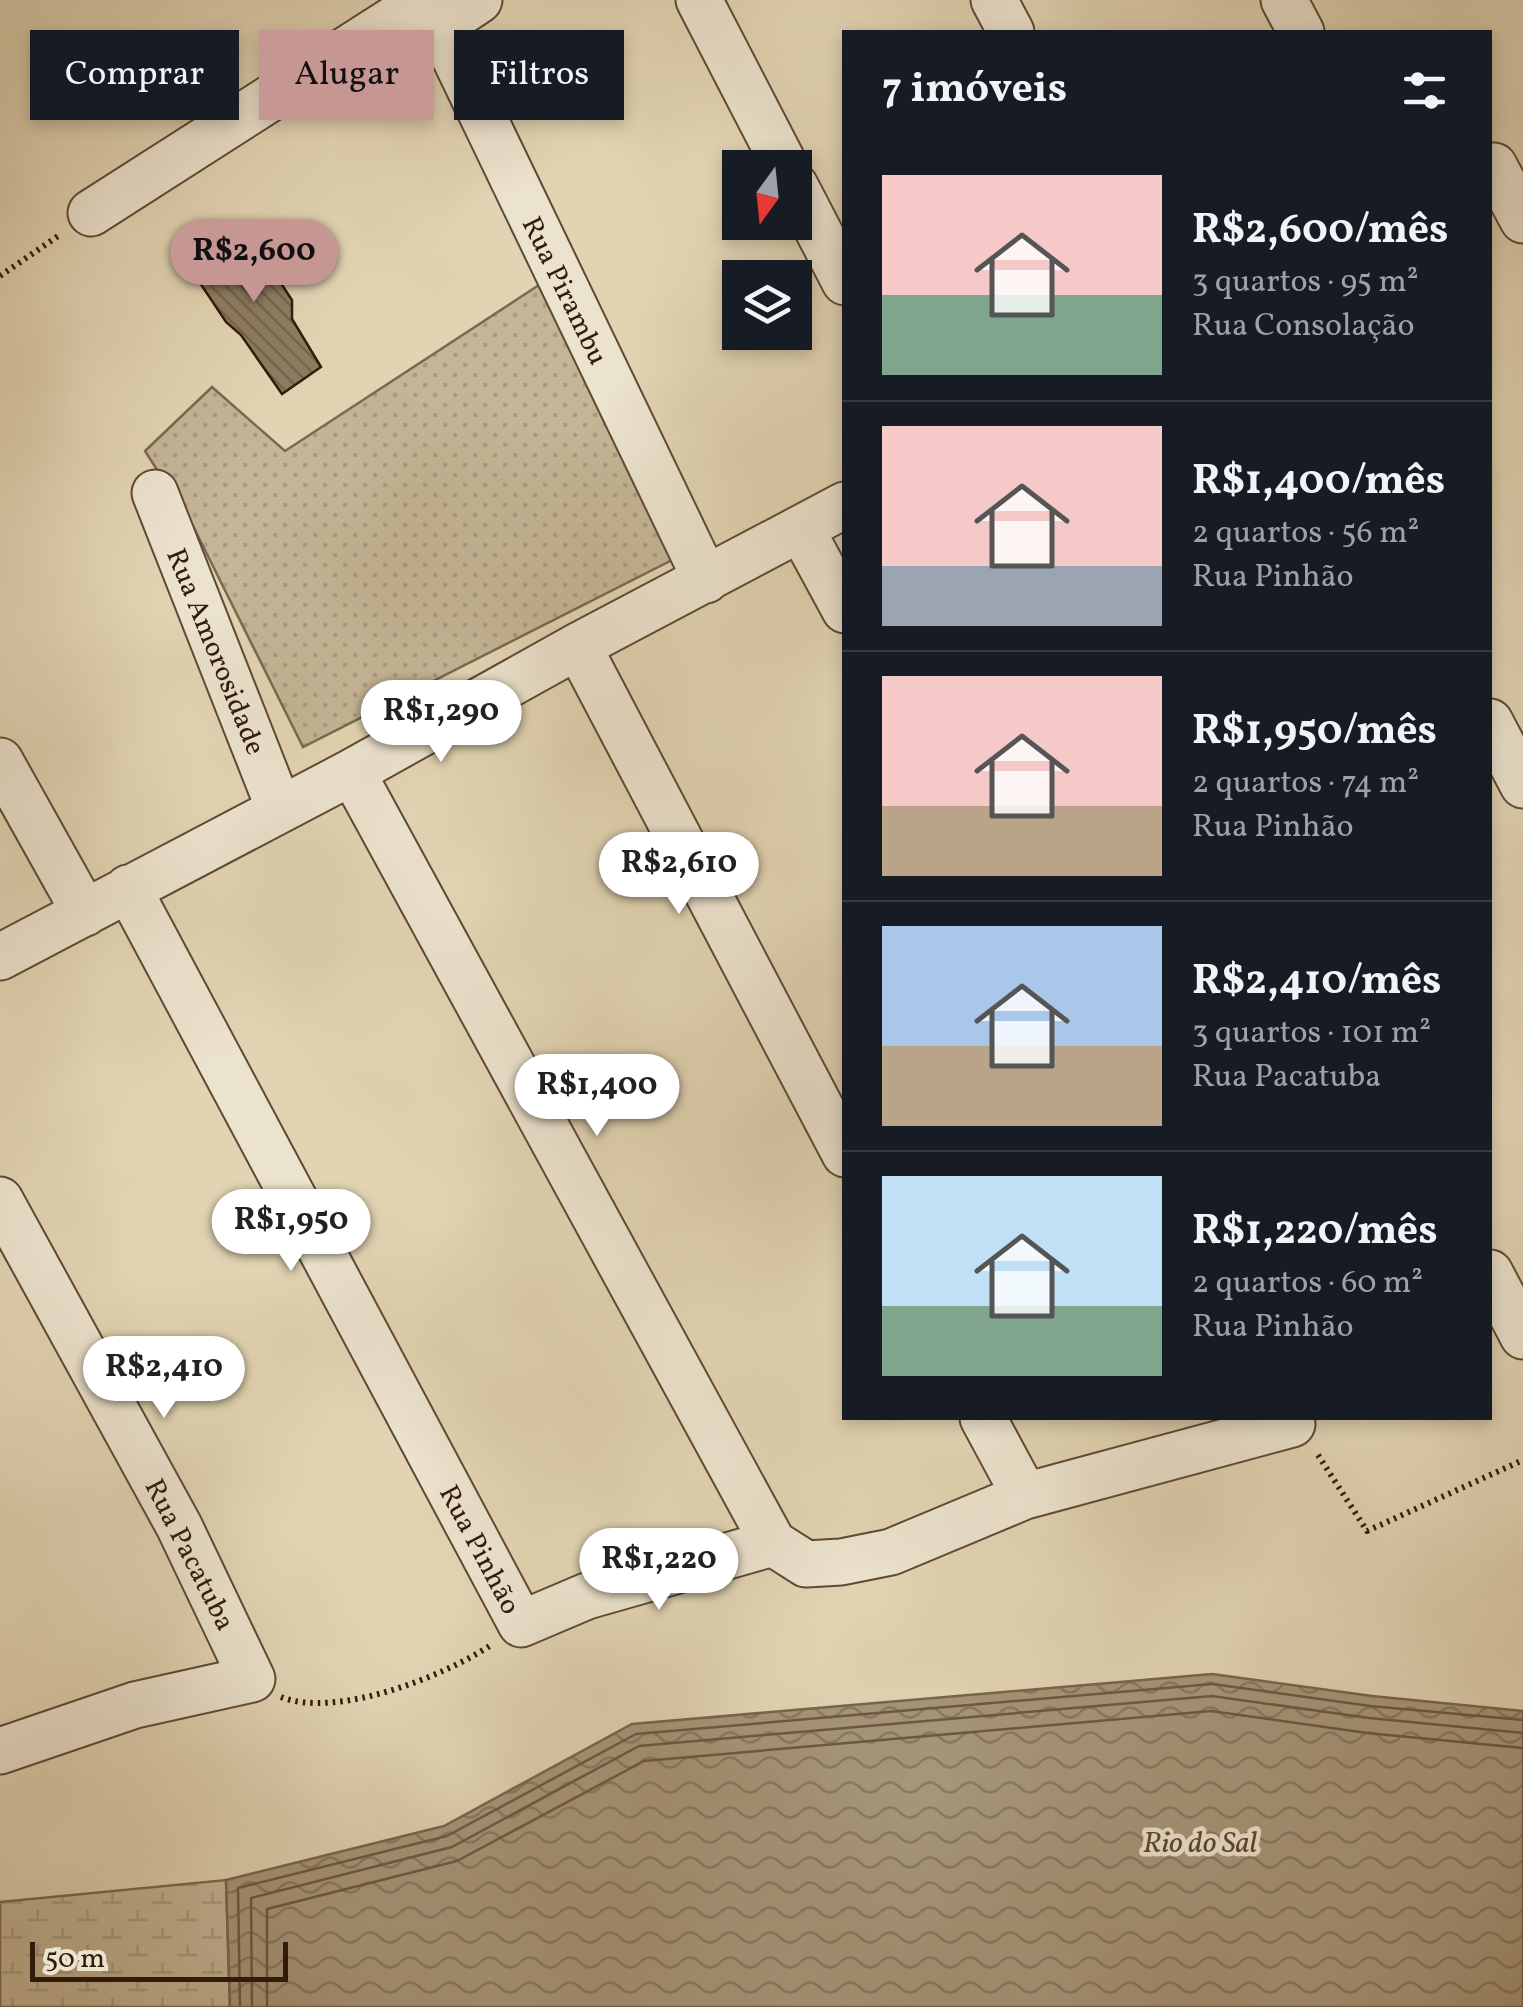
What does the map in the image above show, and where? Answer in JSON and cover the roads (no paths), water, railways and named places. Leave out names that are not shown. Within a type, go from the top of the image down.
[{"type":"street","points":[[91,212],[428,5],[461,12],[479,0]]},
{"type":"street","points":[[699,0],[777,150]]},
{"type":"street","points":[[994,0],[1009,30]]},
{"type":"street","points":[[1284,0],[1300,30]]},
{"type":"street","name":"Rua Pirambu","points":[[428,5],[706,580]]},
{"type":"street","points":[[1502,162],[1523,220]]},
{"type":"street","points":[[812,219],[842,276]]},
{"type":"street","name":"Rua Amorosidade","points":[[155,494],[279,808]]},
{"type":"street","points":[[0,957],[842,508]]},
{"type":"street","points":[[800,529],[842,605]]},
{"type":"street","points":[[578,646],[842,1148]]},
{"type":"street","points":[[1492,726],[1523,784]]},
{"type":"street","points":[[0,761],[86,913]]},
{"type":"street","points":[[352,772],[773,1543],[806,1564],[891,1552],[1024,1496],[1299,1432]]},
{"type":"street","name":"Rua Pinhão","points":[[128,888],[521,1624],[588,1596],[773,1543]]},
{"type":"street","name":"Rua Pacatuba","points":[[0,1200],[178,1526],[252,1680],[135,1704],[0,1750]]},
{"type":"street","points":[[1492,1277],[1523,1336]]},
{"type":"street","points":[[984,1420],[1024,1496]]},
{"type":"water","name":"Rio do Sal","points":[[1212,1674],[1523,1711],[1523,2007],[230,2007],[226,1880],[444,1826],[632,1724]]}]
